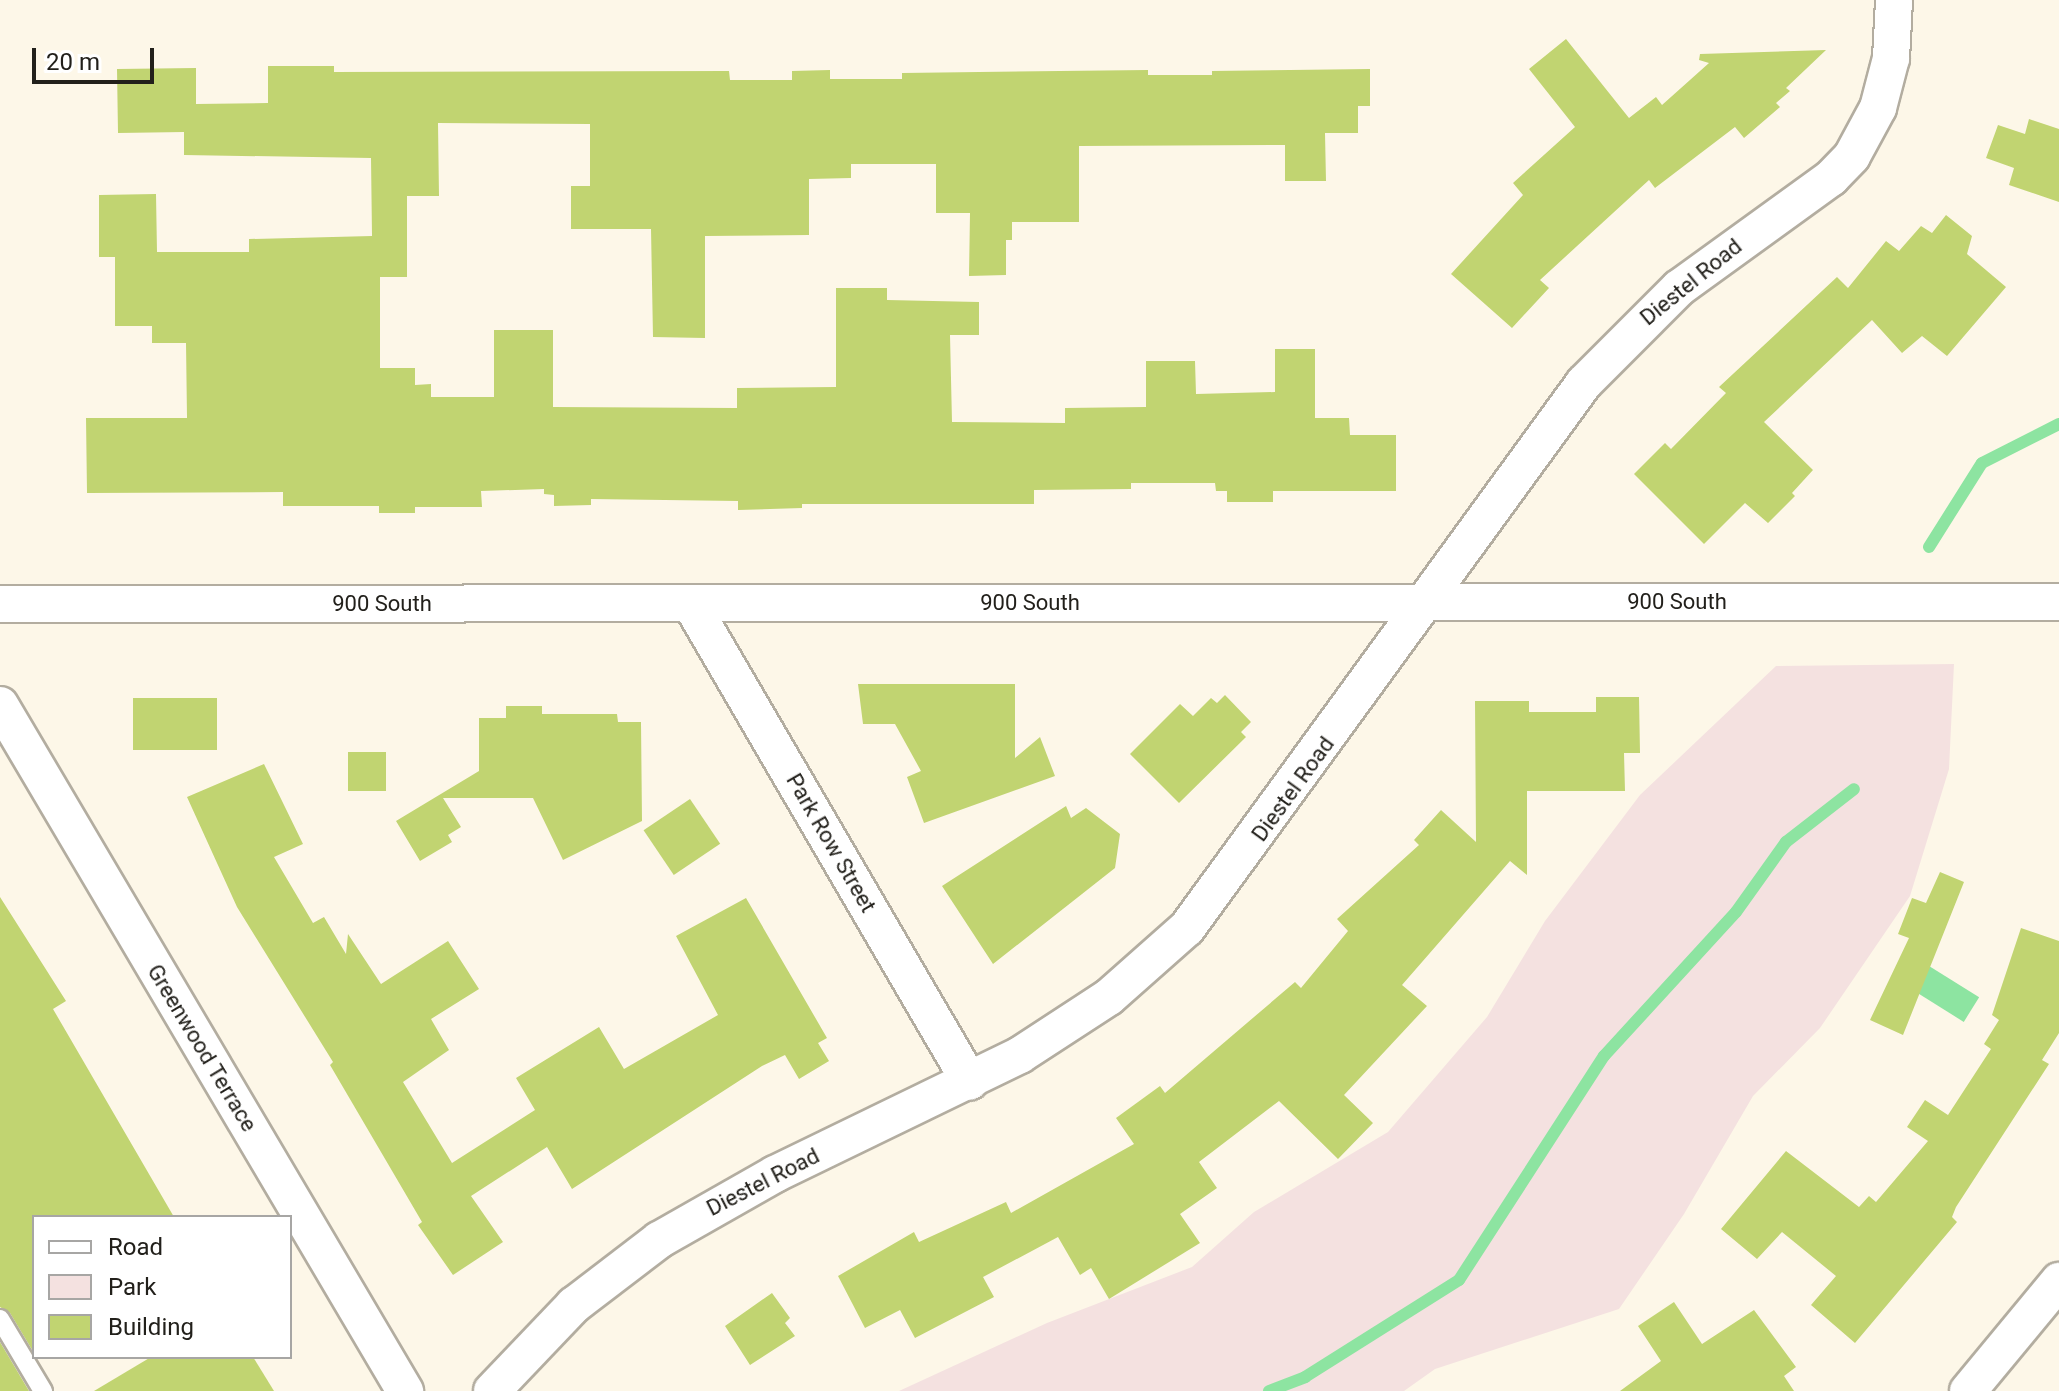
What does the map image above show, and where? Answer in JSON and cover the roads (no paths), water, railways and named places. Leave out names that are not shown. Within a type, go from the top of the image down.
[{"type":"street","name":"Diestel Road","points":[[492,1391],[574,1305],[659,1240],[775,1174],[970,1082],[1109,997],[1187,928],[1427,602],[1556,415],[1644,318],[1713,261],[1831,178],[1852,156],[1878,108],[1891,58],[1894,0]]},
{"type":"street","name":"900 South","points":[[0,604],[2059,602]]},
{"type":"street","name":"Park Row Street","points":[[691,604],[970,1082]]},
{"type":"street","name":"Greenwood Terrace","points":[[0,705],[405,1391]]},
{"type":"street","points":[[1968,1391],[2059,1281]]},
{"type":"lane","points":[[0,1319],[43,1391]]},
{"type":"waterway","points":[[1929,547],[1982,463],[2059,424]]},
{"type":"waterway","points":[[1269,1391],[1305,1377],[1459,1280],[1604,1056],[1736,912],[1786,842],[1854,789]]}]
